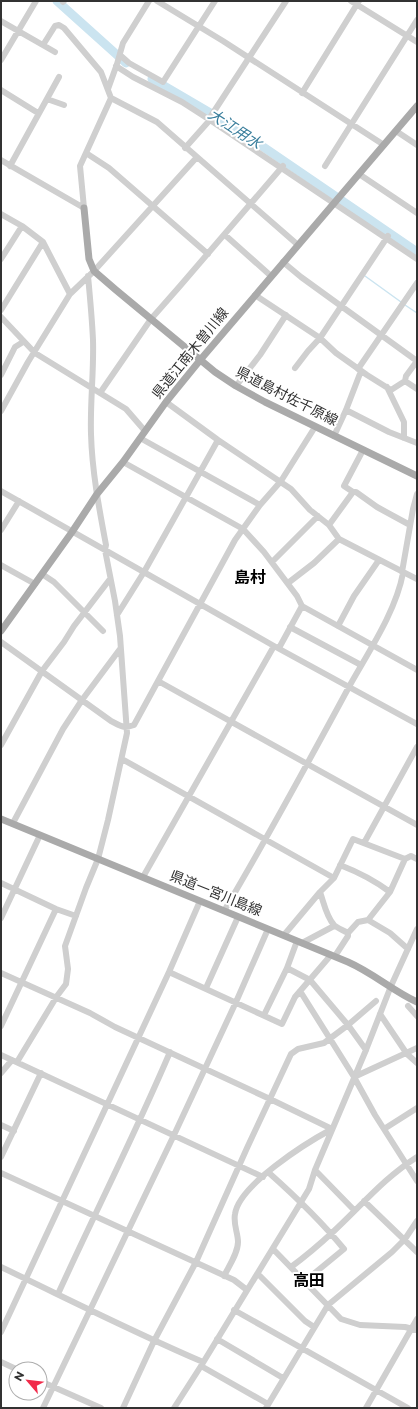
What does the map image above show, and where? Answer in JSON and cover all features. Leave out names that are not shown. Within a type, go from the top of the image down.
[{"type":"main road","name":"県道江南木曽川線","points":[[1,631],[72,532],[97,494],[123,462],[166,402],[255,295],[417,106]]},
{"type":"main road","points":[[84,208],[88,259],[91,273]]},
{"type":"main road","name":"県道島村佐千原線","points":[[91,273],[236,386],[417,476]]},
{"type":"main road","name":"県道一宮川島線","points":[[1,819],[333,956],[362,969],[417,1002]]},
{"type":"street","points":[[1,60],[36,1]]},
{"type":"street","points":[[108,89],[123,43],[148,1]]},
{"type":"street","points":[[157,1],[384,145]]},
{"type":"street","points":[[120,56],[129,63],[163,82],[215,1]]},
{"type":"street","points":[[186,148],[211,116],[286,1]]},
{"type":"street","points":[[351,1],[358,3],[417,42]]},
{"type":"street","points":[[302,93],[358,3]]},
{"type":"street","points":[[325,166],[417,20]]},
{"type":"street","points":[[1,21],[55,52]]},
{"type":"street","points":[[43,45],[55,26],[59,25],[64,28],[101,72],[111,98],[80,166],[84,208]]},
{"type":"street","points":[[117,65],[133,77],[211,116],[334,203],[387,237],[417,259]]},
{"type":"street","points":[[10,166],[38,113],[59,78]]},
{"type":"street","points":[[1,90],[38,113]]},
{"type":"street","points":[[111,98],[157,122],[298,245]]},
{"type":"street","points":[[47,99],[64,105]]},
{"type":"street","points":[[396,131],[417,145]]},
{"type":"street","points":[[86,153],[109,168],[208,254]]},
{"type":"street","points":[[1,412],[70,294],[197,157]]},
{"type":"street","points":[[1,160],[84,208]]},
{"type":"street","points":[[100,393],[151,319],[283,167]]},
{"type":"street","points":[[359,174],[417,213]]},
{"type":"street","points":[[1,214],[22,226],[43,242],[70,294]]},
{"type":"street","points":[[1,259],[22,226]]},
{"type":"street","points":[[225,235],[272,276]]},
{"type":"street","points":[[296,368],[308,351],[320,338],[387,237]]},
{"type":"street","points":[[1,310],[43,242]]},
{"type":"street","points":[[255,295],[320,338],[336,353],[360,370],[392,390],[405,381],[406,376],[417,361],[391,344],[382,335],[283,262]]},
{"type":"street","points":[[1,1073],[14,1061],[66,984],[68,969],[65,946],[98,859],[127,734],[117,615],[105,550],[106,545],[97,494],[91,435],[93,341],[91,273]]},
{"type":"street","points":[[334,436],[346,410],[360,370],[417,283]]},
{"type":"street","points":[[236,386],[260,355],[286,315]]},
{"type":"street","points":[[1,317],[35,353],[126,409],[145,431]]},
{"type":"street","points":[[1,375],[15,347],[23,342]]},
{"type":"street","points":[[405,381],[417,389]]},
{"type":"street","points":[[387,387],[404,422],[404,438]]},
{"type":"street","points":[[166,402],[218,440],[292,489],[318,516],[329,525],[339,539],[417,579]]},
{"type":"street","points":[[346,410],[389,432],[417,444]]},
{"type":"street","points":[[1,642],[111,720],[123,727],[134,724],[235,540],[281,481],[316,427]]},
{"type":"street","points":[[140,438],[201,471],[260,506]]},
{"type":"street","points":[[117,615],[144,572],[218,440]]},
{"type":"street","points":[[363,450],[344,486],[353,492],[356,492],[377,507],[410,525]]},
{"type":"street","points":[[123,462],[243,529],[272,562],[288,583],[302,606],[417,670]]},
{"type":"street","points":[[1,491],[277,647],[417,724]]},
{"type":"street","points":[[329,525],[353,492]]},
{"type":"street","points":[[224,911],[266,840],[308,764],[372,645],[400,589],[410,525],[417,494]]},
{"type":"street","points":[[1,530],[19,501]]},
{"type":"street","points":[[272,562],[318,516]]},
{"type":"street","points":[[288,583],[314,563],[339,539]]},
{"type":"street","points":[[338,626],[354,596],[379,560]]},
{"type":"street","points":[[1,565],[35,584]]},
{"type":"street","points":[[42,574],[54,582],[84,614],[103,631]]},
{"type":"street","points":[[1,745],[42,671],[110,579]]},
{"type":"street","points":[[143,877],[232,722],[302,606]]},
{"type":"street","points":[[290,628],[361,665]]},
{"type":"street","points":[[13,823],[63,729],[82,700],[120,649]]},
{"type":"street","points":[[158,681],[417,825]]},
{"type":"street","points":[[364,843],[417,747]]},
{"type":"street","points":[[122,759],[334,878]]},
{"type":"street","points":[[1,918],[40,835]]},
{"type":"street","points":[[284,935],[320,892],[334,878],[353,839],[405,859]]},
{"type":"street","points":[[169,972],[282,1024],[295,996],[333,956],[348,936],[348,933],[358,922],[368,920],[390,892],[405,859],[411,856],[417,859]]},
{"type":"street","points":[[340,865],[376,882],[390,892]]},
{"type":"street","points":[[1,883],[76,916]]},
{"type":"street","points":[[320,892],[326,911],[334,926],[348,933]]},
{"type":"street","points":[[1,1332],[169,972],[200,901]]},
{"type":"street","points":[[1,1026],[56,908]]},
{"type":"street","points":[[206,988],[238,917]]},
{"type":"street","points":[[368,920],[390,933],[408,949]]},
{"type":"street","points":[[264,1016],[300,942],[334,926]]},
{"type":"street","points":[[43,1408],[129,1231],[236,1002],[268,929]]},
{"type":"street","points":[[174,1408],[309,1190],[315,1170],[366,1050],[391,986],[408,949],[415,940],[417,929]]},
{"type":"street","points":[[287,968],[310,980],[366,1050]]},
{"type":"street","points":[[1,973],[332,1129]]},
{"type":"street","points":[[300,991],[417,1182]]},
{"type":"street","points":[[123,1408],[154,1341],[196,1262],[291,1054],[298,1049],[324,1044],[348,1026],[376,1001]]},
{"type":"street","points":[[408,1006],[417,1016]]},
{"type":"street","points":[[380,1014],[407,1054],[417,1063]]},
{"type":"street","points":[[354,1077],[407,1054],[417,1048]]},
{"type":"street","points":[[58,1294],[170,1052]]},
{"type":"street","points":[[1,1055],[239,1166],[266,1175],[301,1202],[331,1233],[344,1249],[305,1281]]},
{"type":"street","points":[[1,1157],[41,1073]]},
{"type":"street","points":[[384,1129],[417,1108]]},
{"type":"street","points":[[1,1125],[14,1131]]},
{"type":"street","points":[[224,1276],[238,1243],[234,1215],[244,1194],[290,1155],[332,1129]]},
{"type":"street","points":[[291,1267],[331,1233],[354,1210],[406,1164],[417,1157]]},
{"type":"street","points":[[315,1170],[354,1210]]},
{"type":"street","points":[[1,1173],[234,1280],[247,1290]]},
{"type":"street","points":[[364,1201],[417,1252]]},
{"type":"street","points":[[1,1267],[202,1364],[267,1406],[328,1305],[368,1273],[405,1240],[417,1221]]},
{"type":"street","points":[[273,1249],[342,1320],[360,1325],[405,1327],[414,1329]]},
{"type":"street","points":[[258,1274],[314,1327]]},
{"type":"street","points":[[234,1310],[408,1408]]},
{"type":"street","points":[[366,1408],[414,1329],[417,1319]]},
{"type":"street","points":[[217,1339],[284,1378]]},
{"type":"street","points":[[48,1385],[101,1408]]},
{"type":"waterway","name":"大江用水","points":[[57,1],[126,63]]},
{"type":"waterway","name":"大江用水","points":[[152,79],[234,127],[417,252]]},
{"type":"waterway","points":[[365,276],[401,302]]},
{"type":"waterway","points":[[405,305],[417,313]]},
{"type":"district","name":"島村","points":[[250,577]]},
{"type":"district","name":"高田","points":[[309,1280]]}]
